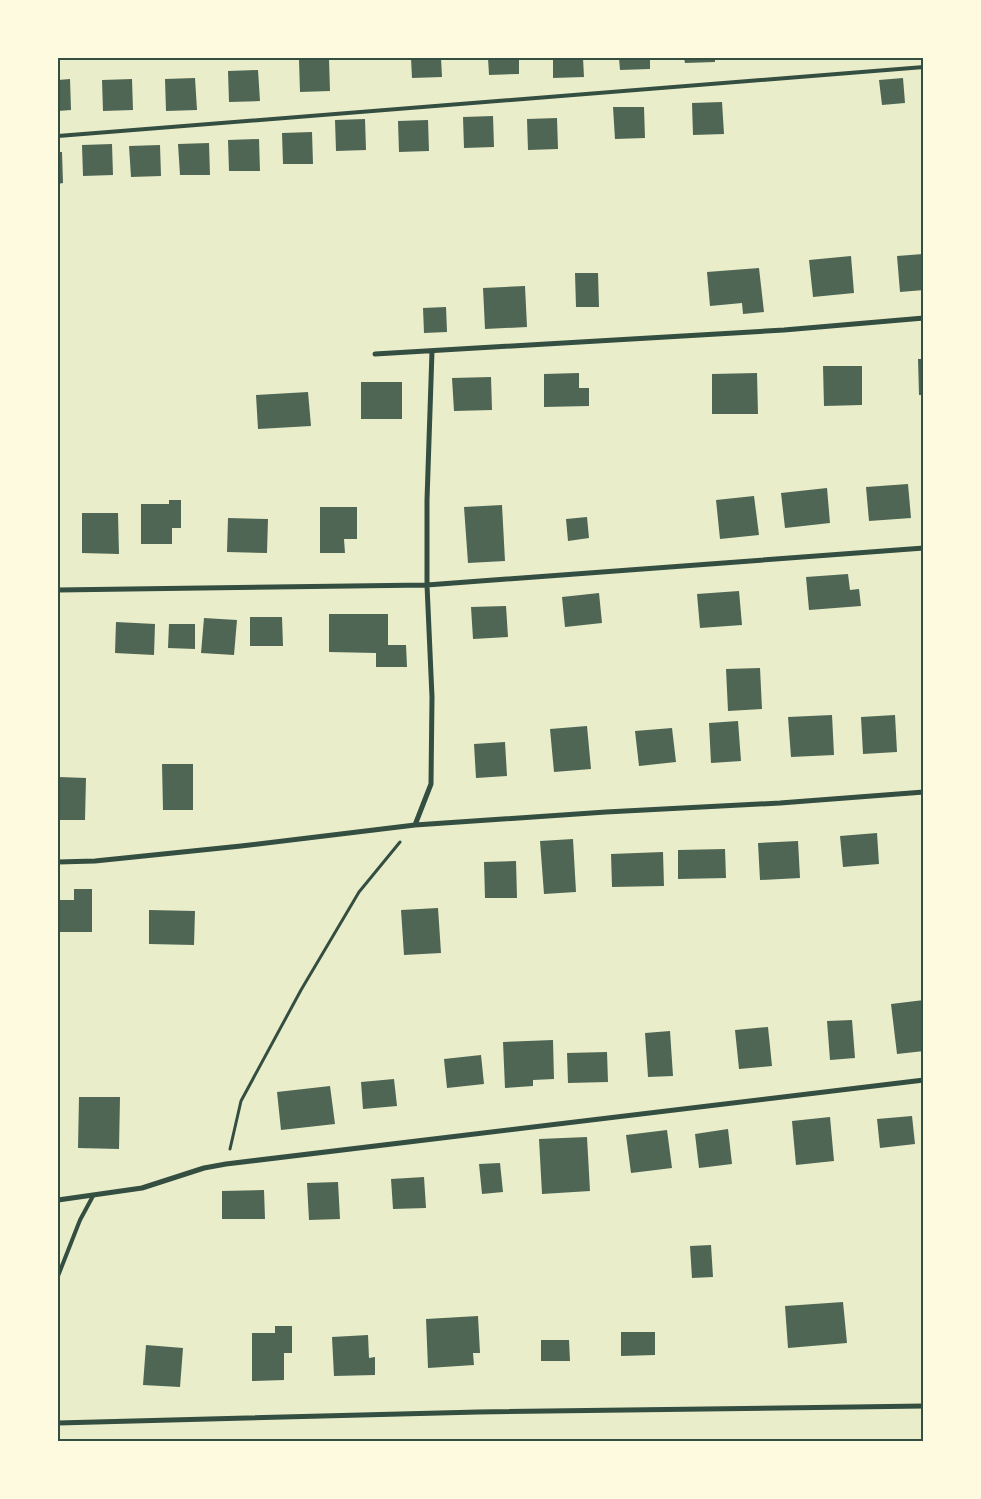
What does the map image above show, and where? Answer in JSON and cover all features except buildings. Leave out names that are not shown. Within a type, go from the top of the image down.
[{"type":"street","points":[[375,354],[784,330],[924,318]]},
{"type":"street","points":[[415,825],[431,784],[432,697],[427,586],[427,500],[432,351]]},
{"type":"street","points":[[58,590],[427,586],[924,548]]},
{"type":"street","points":[[58,862],[95,862],[415,825],[780,803],[924,792]]},
{"type":"street","points":[[58,1200],[142,1188],[189,1172],[226,1164],[924,1080]]},
{"type":"street","points":[[58,1423],[478,1412],[924,1406]]},
{"type":"lane","points":[[58,136],[924,67]]},
{"type":"lane","points":[[58,1276],[80,1220],[93,1196]]},
{"type":"path","points":[[226,1164],[241,1101],[300,990],[359,892],[415,825]]}]
